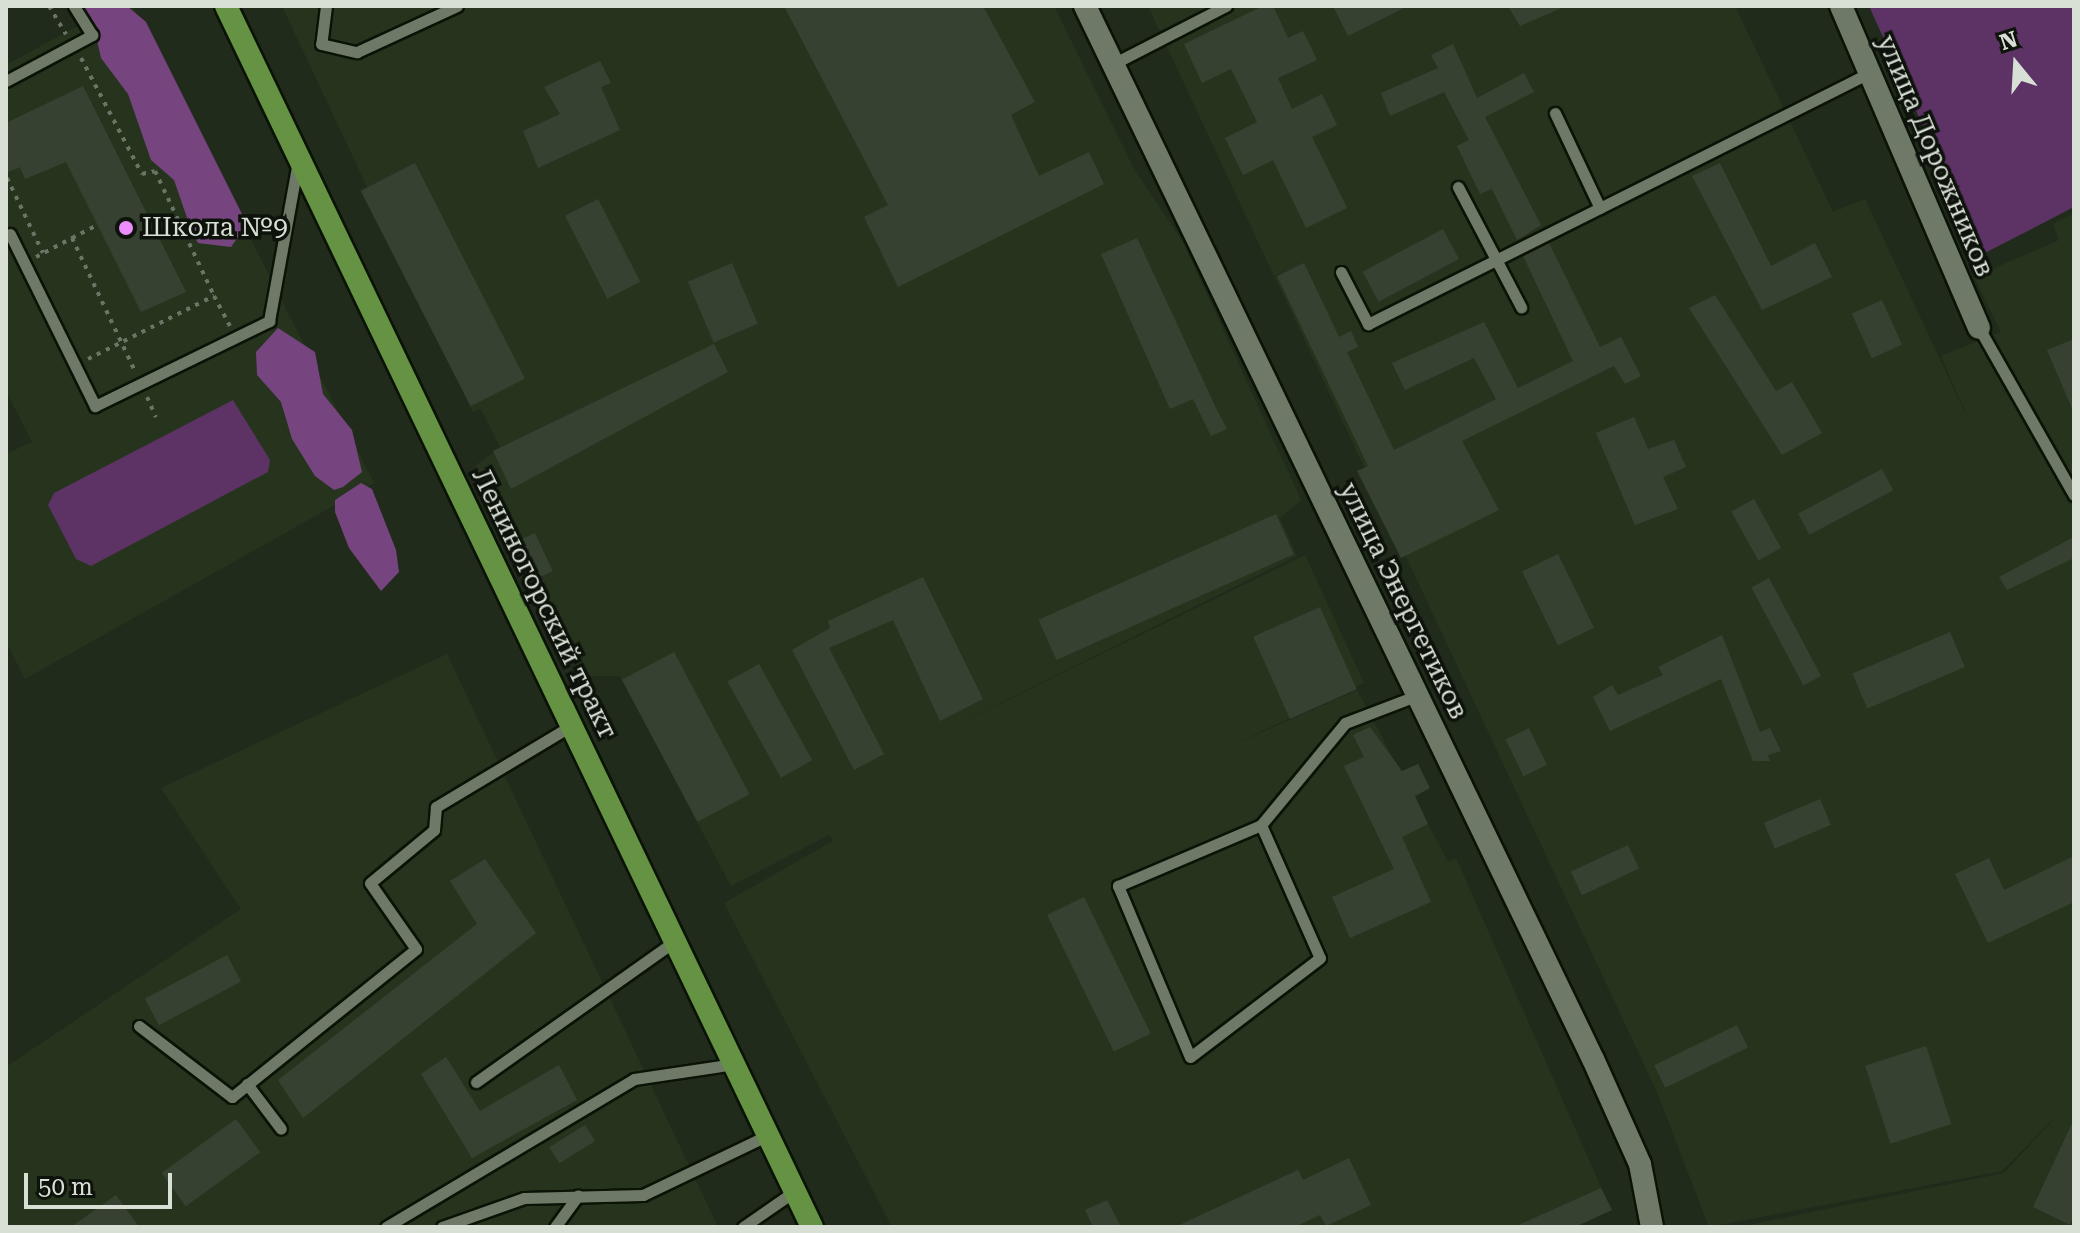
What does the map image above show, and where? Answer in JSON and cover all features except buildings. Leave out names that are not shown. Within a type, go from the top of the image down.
[{"type":"main road","name":"Лениногорский тракт","points":[[226,6],[812,1227]]},
{"type":"street","name":"улица Энергетиков","points":[[1085,6],[1418,695],[1640,1164],[1652,1227]]},
{"type":"street","name":"улица Дорожников","points":[[1841,6],[1979,328]]},
{"type":"lane","points":[[6,81],[92,35],[74,6]]},
{"type":"lane","points":[[326,6],[321,44],[357,52],[457,6]]},
{"type":"lane","points":[[1113,64],[1226,6]]},
{"type":"lane","points":[[1341,272],[1368,324],[1869,73]]},
{"type":"lane","points":[[1555,113],[1600,208]]},
{"type":"lane","points":[[7,231],[95,406],[269,321],[298,157]]},
{"type":"lane","points":[[1458,187],[1521,307]]},
{"type":"lane","points":[[1979,328],[2074,495]]},
{"type":"lane","points":[[1261,825],[1320,958],[1190,1057],[1118,886],[1261,825],[1345,723],[1418,695]]},
{"type":"lane","points":[[139,1026],[232,1097],[416,949],[370,883],[434,830],[436,807],[571,726]]},
{"type":"lane","points":[[476,1082],[675,941]]},
{"type":"lane","points":[[386,1227],[634,1079],[734,1064]]},
{"type":"lane","points":[[247,1084],[281,1129]]},
{"type":"lane","points":[[442,1227],[524,1198],[643,1195],[768,1135]]},
{"type":"lane","points":[[743,1227],[795,1191]]},
{"type":"lane","points":[[555,1227],[578,1195]]},
{"type":"path","points":[[49,6],[142,174],[155,171],[236,337]]},
{"type":"path","points":[[7,178],[43,253]]},
{"type":"path","points":[[25,263],[98,225]]},
{"type":"path","points":[[72,238],[123,341],[156,417]]},
{"type":"path","points":[[75,365],[214,296]]},
{"type":"shaded area","points":[[81,6],[127,6],[146,22],[247,224],[231,247],[198,243],[193,235],[174,180],[151,160],[128,94],[101,58],[93,22]]},
{"type":"shaded area","name":"Школа №9","points":[[115,6],[133,6],[374,483],[25,679],[6,642],[6,454],[32,442],[6,391],[6,65]]},
{"type":"shaded area","points":[[282,6],[1054,6],[1134,169],[1183,242],[1301,500],[1280,518],[1297,556],[913,746],[1305,555],[1364,683],[1231,746],[1357,690],[1448,862],[1456,858],[1611,1210],[1574,1227],[892,1227],[724,903],[833,841],[829,835],[731,886],[620,676],[582,676],[475,466],[500,447],[481,409],[473,412]]},
{"type":"shaded area","points":[[1148,6],[1735,6],[1833,212],[1865,199],[1973,430],[1941,356],[2001,332],[1974,277],[2059,240],[2053,224],[2074,213],[2074,1227],[1738,1227],[2004,1173],[2065,1107],[2002,1171],[1709,1227],[1657,1092],[1275,277],[1292,269],[1274,276]]},
{"type":"shaded area","points":[[1869,6],[2074,6],[2074,207],[1981,255]]},
{"type":"shaded area","points":[[278,328],[315,352],[323,394],[352,430],[362,472],[343,487],[334,490],[315,476],[292,439],[281,402],[257,375],[256,352]]},
{"type":"shaded area","points":[[233,400],[270,460],[268,472],[91,566],[76,559],[48,505],[54,493]]},
{"type":"shaded area","points":[[361,483],[372,489],[396,550],[399,572],[381,591],[349,548],[335,512],[335,500]]},
{"type":"shaded area","points":[[447,654],[718,1227],[6,1227],[6,1067],[241,909],[161,788]]},
{"type":"place","name":"Школа №9","points":[[126,228]]}]
